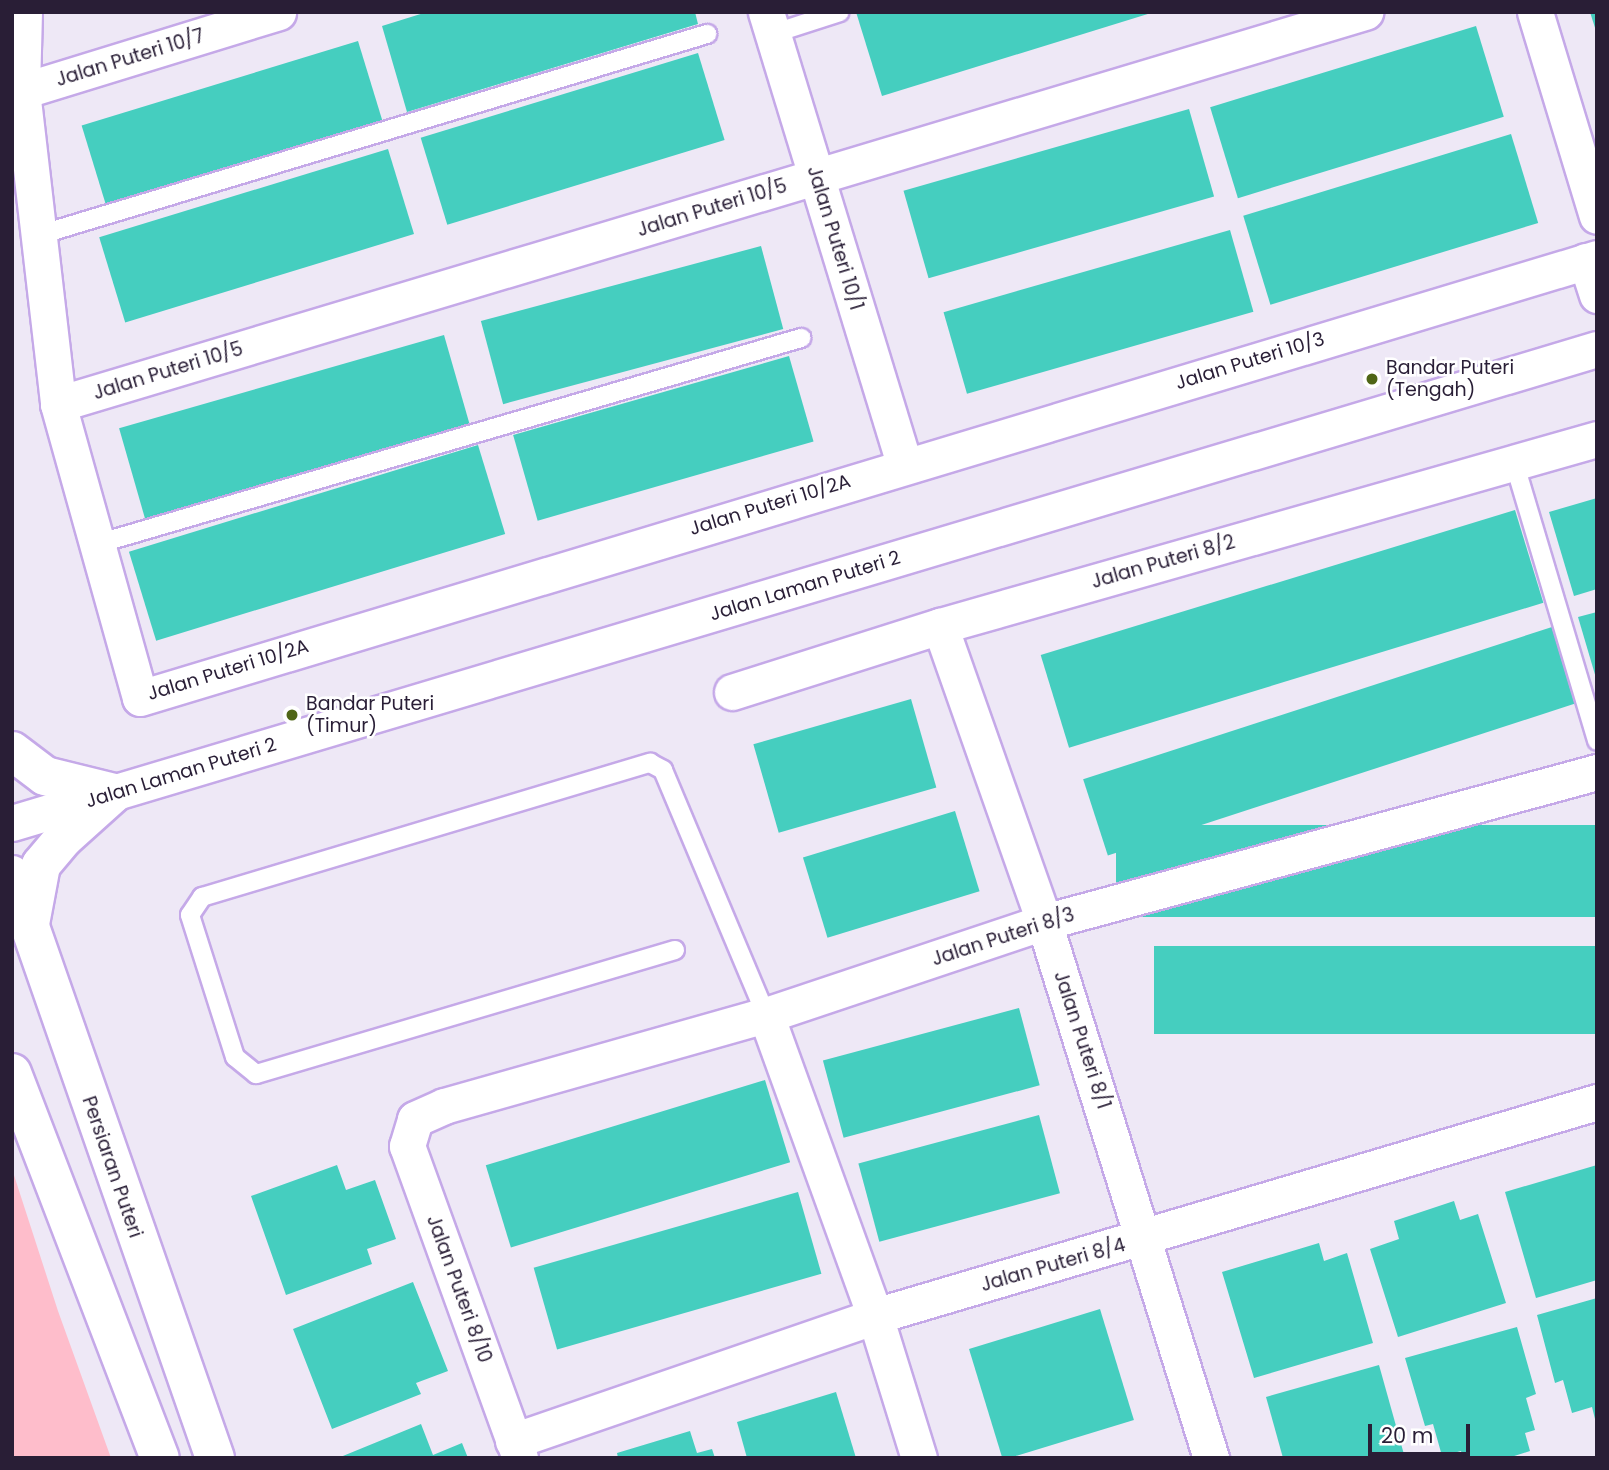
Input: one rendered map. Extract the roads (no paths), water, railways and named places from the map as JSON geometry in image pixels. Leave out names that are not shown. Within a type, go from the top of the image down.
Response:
[{"type":"main road","points":[[12,751],[45,776],[114,793]]},
{"type":"main road","points":[[29,930],[41,865],[64,838],[114,793]]},
{"type":"main road","name":"Persiaran Puteri","points":[[12,875],[215,1458]]},
{"type":"main road","points":[[12,1073],[160,1458]]},
{"type":"street","name":"Jalan Puteri 10/2A","points":[[24,12],[22,91],[58,404],[140,698],[904,464]]},
{"type":"street","name":"Jalan Puteri 10/7","points":[[22,91],[278,12]]},
{"type":"street","name":"Jalan Puteri 10/5","points":[[58,404],[1365,12]]},
{"type":"street","points":[[1535,12],[1597,216]]},
{"type":"street","name":"Jalan Puteri 10/1","points":[[769,23],[904,464]]},
{"type":"street","points":[[1593,255],[1597,295]]},
{"type":"street","name":"Jalan Puteri 10/3","points":[[904,464],[1593,255]]},
{"type":"street","name":"Jalan Laman Puteri 2","points":[[12,824],[1597,349]]},
{"type":"street","name":"Jalan Puteri 8/2","points":[[732,692],[940,626],[1597,439]]},
{"type":"street","name":"Jalan Puteri 8/1","points":[[940,626],[1044,922],[1146,1238],[1211,1458]]},
{"type":"street","name":"Jalan Puteri 8/3","points":[[415,1119],[444,1106],[765,1015],[1044,922],[1597,772]]},
{"type":"street","points":[[765,1015],[875,1316],[919,1458]]},
{"type":"street","name":"Jalan Puteri 8/4","points":[[517,1449],[875,1316],[1146,1238],[1597,1102]]},
{"type":"street","name":"Jalan Puteri 8/10","points":[[415,1119],[407,1146],[517,1449]]},
{"type":"lane","points":[[769,23],[840,12]]},
{"type":"lane","points":[[39,235],[707,34]]},
{"type":"lane","points":[[97,544],[801,338]]},
{"type":"lane","points":[[1514,462],[1597,741]]},
{"type":"lane","points":[[675,950],[256,1074],[235,1058],[190,915],[202,897],[650,762],[663,770],[765,1015]]},
{"type":"place","name":"Bandar Puteri (Tengah)","points":[[1372,379]]},
{"type":"place","name":"Bandar Puteri (Timur)","points":[[292,715]]}]
